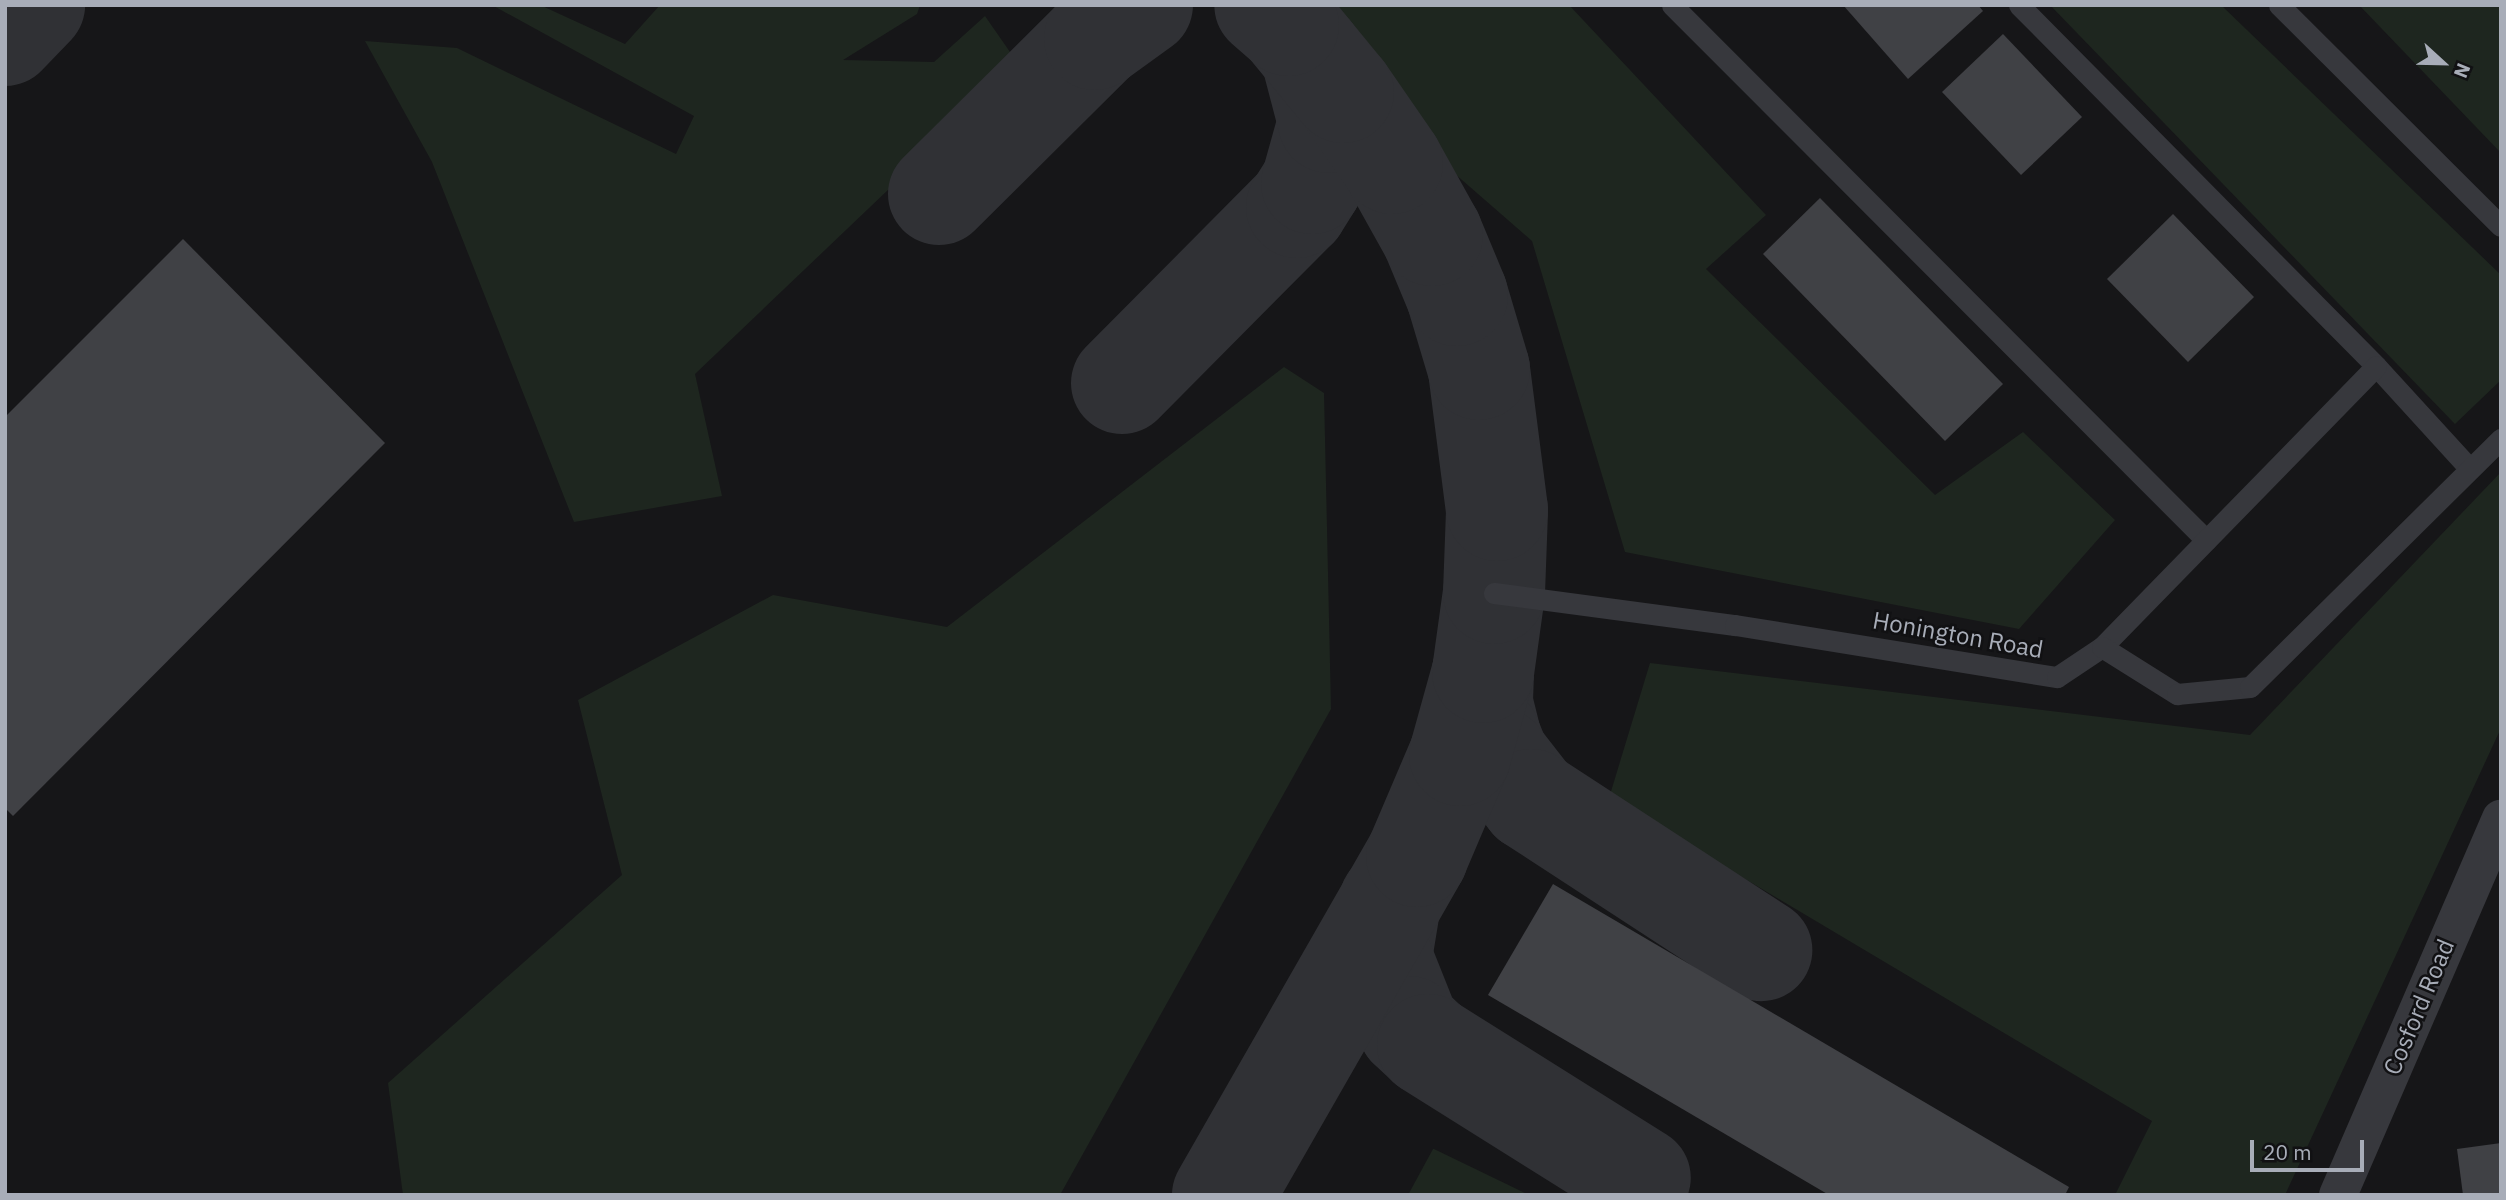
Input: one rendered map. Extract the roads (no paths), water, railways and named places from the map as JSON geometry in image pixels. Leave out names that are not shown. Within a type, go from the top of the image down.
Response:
[{"type":"street","name":"Cosford Road","points":[[2338,1195],[2501,819]]},
{"type":"lane","points":[[1672,5],[2206,540]]},
{"type":"lane","points":[[2019,5],[2376,366],[2470,469]]},
{"type":"lane","points":[[2279,5],[2501,226]]},
{"type":"lane","name":"Honington Road","points":[[1494,593],[1735,625],[2054,678],[2102,647],[2376,366]]},
{"type":"lane","points":[[2102,647],[2177,694],[2244,691],[2501,439]]}]
